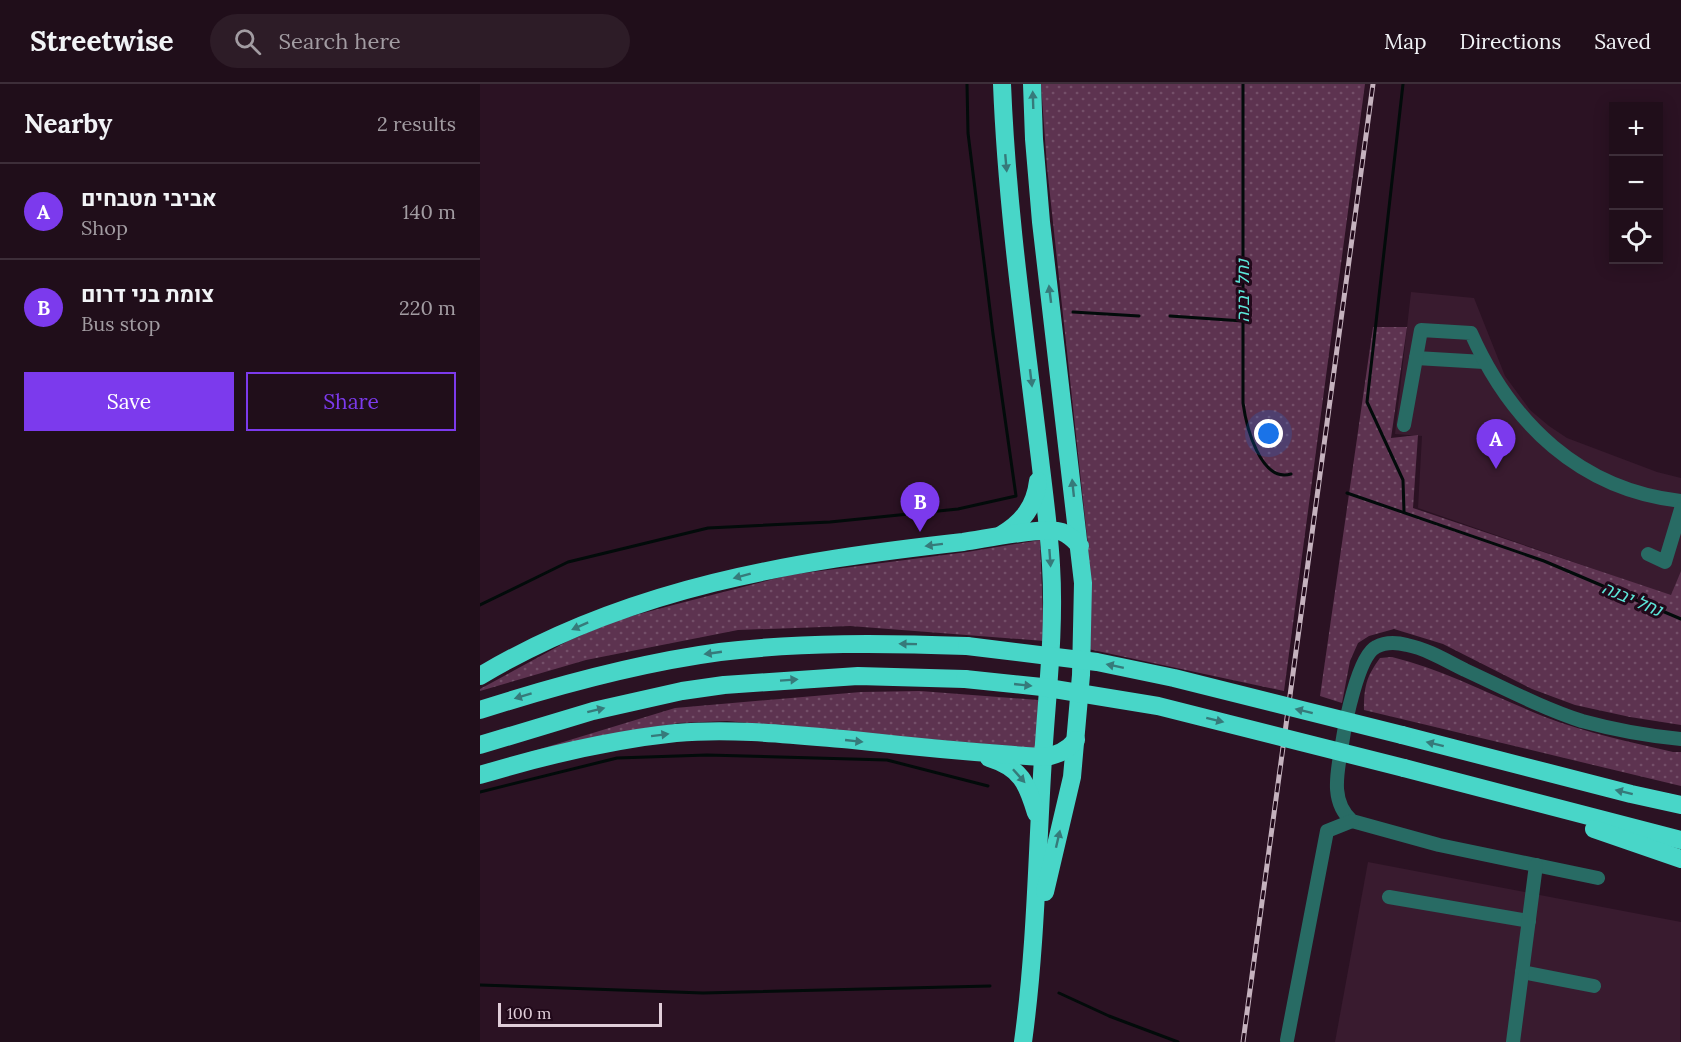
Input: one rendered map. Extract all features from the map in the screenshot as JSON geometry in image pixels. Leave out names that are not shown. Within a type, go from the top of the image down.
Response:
[{"type":"highway","points":[[1002,84],[1004,141],[1012,225],[1048,530],[1052,623],[1035,937],[1023,1042]]},
{"type":"highway","points":[[1032,84],[1041,222],[1083,583],[1083,620],[1072,777],[1035,937]]},
{"type":"highway","points":[[993,538],[1010,530],[1033,504],[1037,493],[1040,458]]},
{"type":"highway","points":[[480,676],[528,649],[597,618],[679,592],[762,570],[846,556],[1048,530],[1062,532],[1080,546]]},
{"type":"highway","points":[[480,710],[585,679],[658,662],[720,652],[858,644],[967,646],[1097,662],[1174,678],[1632,795],[1681,805]]},
{"type":"highway","points":[[480,745],[593,711],[659,696],[724,685],[858,676],[965,679],[1052,689],[1158,706],[1681,840]]},
{"type":"highway","points":[[480,776],[611,742],[676,733],[789,734],[967,752],[1043,757],[1060,753],[1076,740]]},
{"type":"highway","points":[[967,752],[993,759],[1017,772],[1030,794],[1040,832]]},
{"type":"highway","points":[[1459,783],[1681,859]]},
{"type":"street","points":[[1404,425],[1421,330],[1471,333],[1484,362],[1501,389],[1521,415],[1547,442],[1604,480],[1624,489],[1652,497],[1681,501]]},
{"type":"street","points":[[1416,358],[1484,362]]},
{"type":"street","points":[[1648,554],[1665,562],[1681,509]]},
{"type":"street","points":[[1598,878],[1439,845],[1352,821],[1346,816],[1336,786],[1342,739],[1365,656],[1373,648],[1384,644],[1400,644],[1418,648],[1528,700],[1581,720],[1645,735],[1681,739]]},
{"type":"street","points":[[1287,1040],[1327,831],[1352,821]]},
{"type":"street","points":[[1513,1042],[1536,865]]},
{"type":"street","points":[[1389,897],[1529,921]]},
{"type":"street","points":[[1522,972],[1594,986]]},
{"type":"shaded area","points":[[1041,84],[1365,84],[1284,691],[1088,649],[1088,546],[1047,167]]},
{"type":"shaded area","points":[[1411,292],[1474,298],[1505,376],[1530,410],[1549,426],[1567,438],[1657,472],[1681,478],[1681,572],[1671,596],[1418,508],[1422,436],[1395,434]]},
{"type":"shaded area","points":[[1373,327],[1407,327],[1391,438],[1418,435],[1413,508],[1671,595],[1681,571],[1681,725],[1575,705],[1532,689],[1443,644],[1394,629],[1369,636],[1358,643],[1350,661],[1342,703],[1320,696]]},
{"type":"shaded area","points":[[1040,540],[1044,641],[850,626],[738,630],[586,660],[480,691],[568,641],[617,620],[789,575],[967,552]]},
{"type":"shaded area","points":[[1392,657],[1451,676],[1561,723],[1625,741],[1681,752],[1681,786],[1364,710],[1365,688],[1372,671],[1380,658]]},
{"type":"shaded area","points":[[920,691],[1038,700],[1039,749],[727,721],[678,723],[491,764],[675,708],[861,692]]},
{"type":"shaded area","points":[[1368,862],[1681,922],[1680,1042],[1335,1042]]},
{"type":"waterway","points":[[480,605],[568,562],[708,528],[830,522],[958,509],[1016,496],[968,133],[967,84]]},
{"type":"waterway","name":"נחל יבנה","points":[[1243,84],[1243,403],[1251,438],[1263,461],[1271,470],[1280,474],[1291,474]]},
{"type":"waterway","points":[[1403,84],[1367,402],[1403,480],[1404,512]]},
{"type":"waterway","points":[[1073,312],[1139,316]]},
{"type":"waterway","points":[[1170,316],[1243,321]]},
{"type":"waterway","name":"נחל יבנה","points":[[1347,493],[1544,561],[1681,619]]},
{"type":"waterway","points":[[480,792],[617,758],[707,755],[887,760],[988,786]]},
{"type":"waterway","points":[[480,985],[703,993],[990,986]]},
{"type":"waterway","points":[[1059,993],[1109,1016],[1178,1042]]},
{"type":"railway","points":[[1243,1042],[1373,84]]},
{"type":"place","name":"אביבי מטבחים","points":[[1496,469]]},
{"type":"place","name":"צומת בני דרום","points":[[920,532]]}]
